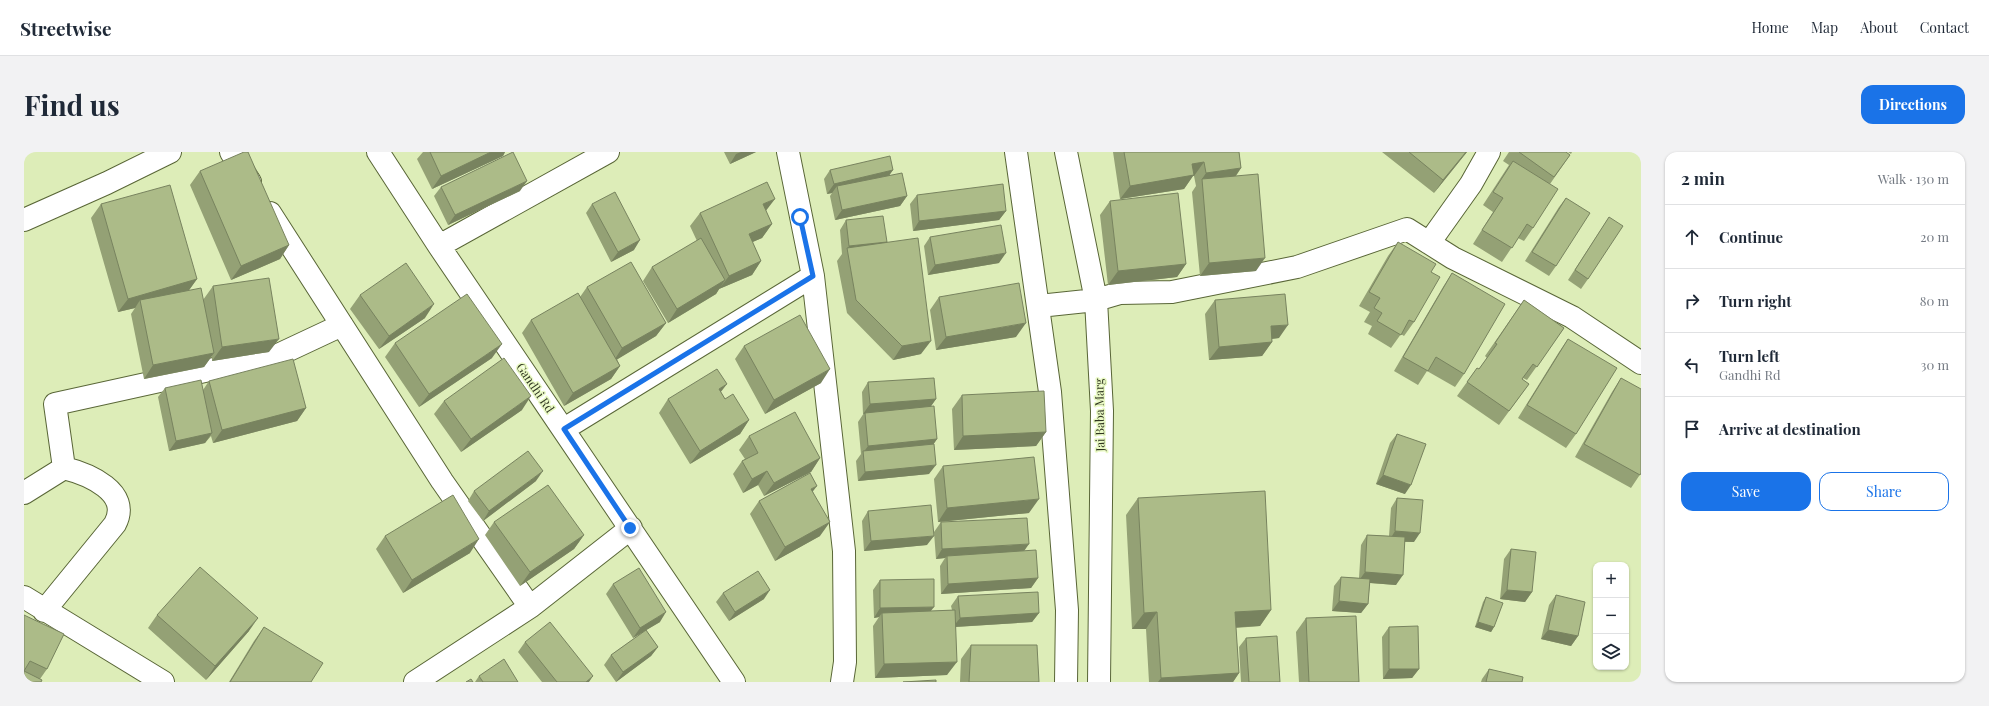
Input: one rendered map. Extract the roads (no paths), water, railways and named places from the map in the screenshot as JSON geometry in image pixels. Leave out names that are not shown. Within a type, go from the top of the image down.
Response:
[{"type":"street","points":[[24,220],[107,183],[170,152]]},
{"type":"street","points":[[231,152],[442,481],[530,608]]},
{"type":"street","name":"Gandhi Rd","points":[[378,152],[439,246],[734,682]]},
{"type":"street","points":[[439,246],[608,152]]},
{"type":"street","points":[[788,152],[813,276],[844,550],[845,662],[842,682]]},
{"type":"street","points":[[1016,152],[1050,392],[1067,610],[1066,682]]},
{"type":"street","name":"Jai Baba Marg","points":[[1066,152],[1096,300],[1102,411],[1100,682]]},
{"type":"street","points":[[1429,243],[1471,184],[1489,152]]},
{"type":"street","points":[[1039,306],[1096,300],[1120,293],[1172,292],[1298,267],[1407,229],[1453,258],[1572,317],[1641,363]]},
{"type":"street","points":[[564,429],[813,276]]},
{"type":"street","points":[[64,468],[56,404],[278,355],[342,325]]},
{"type":"street","points":[[24,493],[64,468],[94,477],[104,486],[117,502],[120,514],[115,524],[44,611]]},
{"type":"street","points":[[415,682],[530,608],[630,528]]},
{"type":"street","points":[[24,597],[44,611],[163,682]]}]
